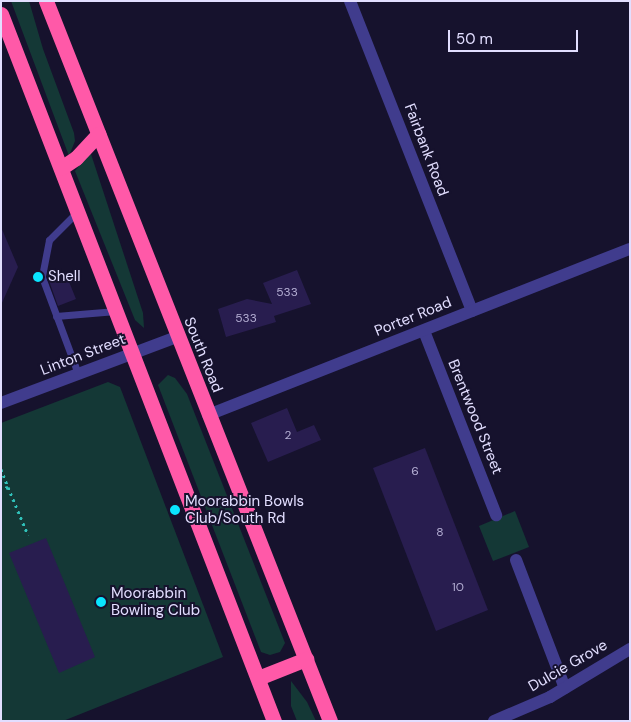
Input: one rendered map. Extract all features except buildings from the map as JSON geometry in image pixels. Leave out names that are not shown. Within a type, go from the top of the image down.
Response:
[{"type":"highway","name":"South Road","points":[[46,1],[330,721]]},
{"type":"highway","points":[[1,14],[274,721]]},
{"type":"highway","points":[[61,168],[76,158],[98,134]]},
{"type":"highway","points":[[258,678],[306,659]]},
{"type":"street","name":"Fairbank Road","points":[[350,1],[472,311]]},
{"type":"street","name":"Porter Road","points":[[208,415],[630,249]]},
{"type":"street","name":"Brentwood Street","points":[[424,331],[496,515]]},
{"type":"street","name":"Linton Street","points":[[1,403],[177,337]]},
{"type":"street","points":[[516,560],[565,688]]},
{"type":"street","name":"Dulcie Grove","points":[[494,721],[565,688],[630,649]]},
{"type":"lane","points":[[78,211],[49,240],[42,278],[78,374]]},
{"type":"lane","points":[[56,316],[116,311]]},
{"type":"path","points":[[1,470],[28,535]]},
{"type":"path","points":[[1,489],[8,487]]},
{"type":"green space","points":[[11,1],[29,1],[43,49],[74,133],[75,141],[69,156]]},
{"type":"green space","points":[[90,151],[143,313],[144,328],[135,320],[75,171]]},
{"type":"green space","points":[[168,375],[175,378],[187,394],[285,643],[280,652],[270,655],[261,652],[158,385]]},
{"type":"green space","name":"Moorabbin Bowling Club","points":[[108,382],[120,387],[223,657],[63,721],[1,721],[1,423]]},
{"type":"green space","points":[[515,511],[529,547],[493,561],[479,526]]},
{"type":"green space","points":[[291,681],[307,702],[316,721],[297,721],[291,706]]},
{"type":"place","name":"Shell","points":[[38,277]]},
{"type":"place","name":"Moorabbin Bowls Club/South Rd","points":[[175,510]]},
{"type":"place","name":"Moorabbin Bowling Club","points":[[101,602]]}]
